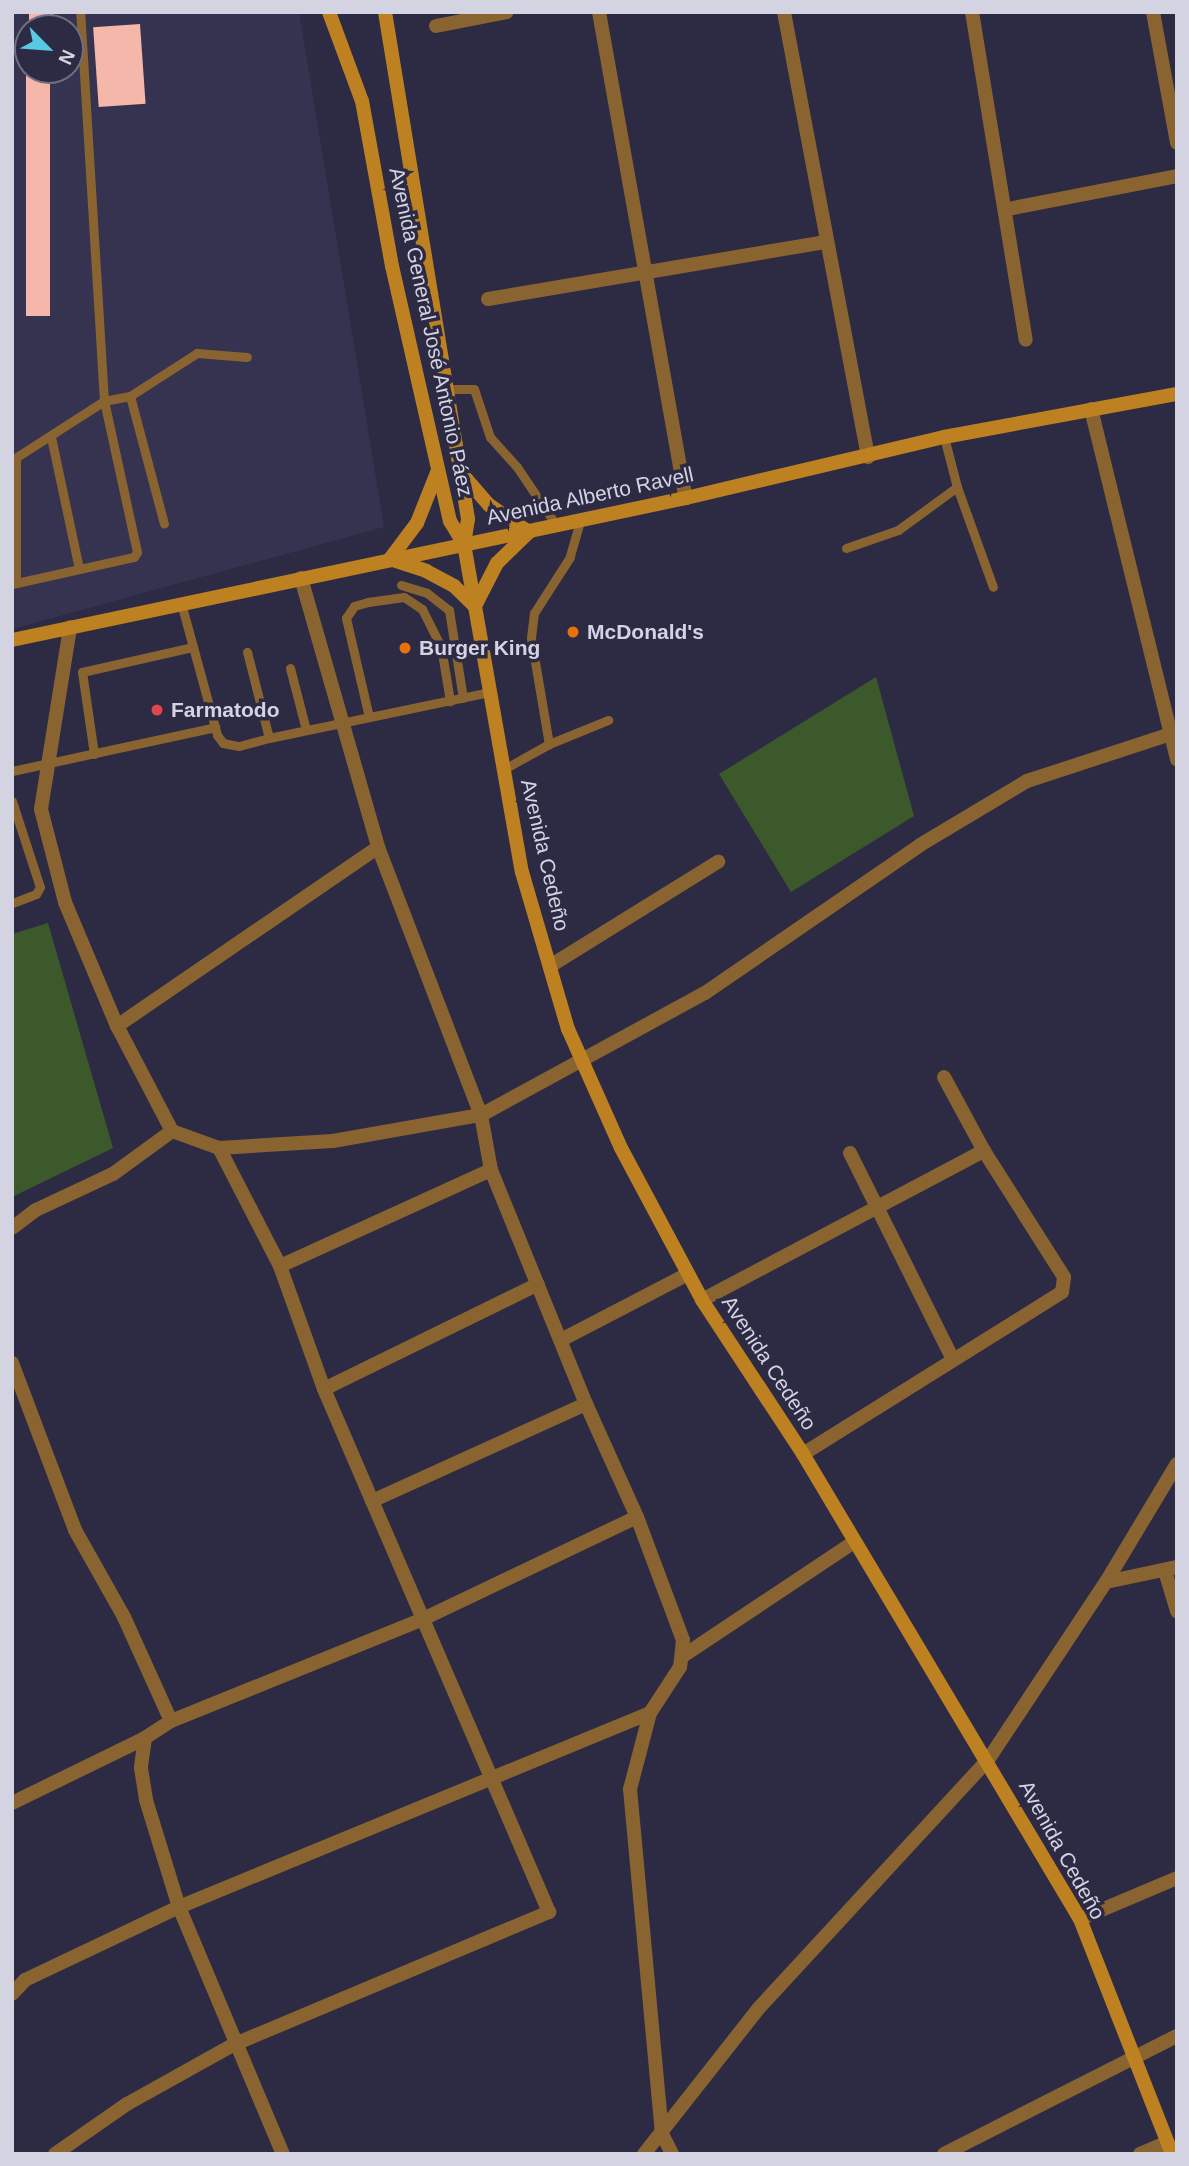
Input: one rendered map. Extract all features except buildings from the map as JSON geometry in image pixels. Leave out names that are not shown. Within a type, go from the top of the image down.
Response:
[{"type":"street","name":"Avenida General José Antonio Páez","points":[[329,12],[362,101],[392,266],[450,521],[464,544]]},
{"type":"street","name":"Avenida General José Antonio Páez","points":[[385,12],[468,519],[464,544]]},
{"type":"street","points":[[436,26],[507,12]]},
{"type":"street","points":[[599,12],[686,498]]},
{"type":"street","points":[[784,12],[867,457]]},
{"type":"street","points":[[972,12],[1008,209],[1027,340]]},
{"type":"street","points":[[1153,12],[1177,143]]},
{"type":"street","points":[[1008,209],[1177,176]]},
{"type":"street","points":[[488,299],[825,242]]},
{"type":"street","name":"Avenida Alberto Ravell","points":[[12,640],[686,498],[944,437],[1177,394]]},
{"type":"street","points":[[1091,409],[1173,733],[1177,760]]},
{"type":"street","points":[[438,468],[417,523],[390,559],[426,571],[454,586],[475,606],[496,563],[529,532],[489,505],[460,471]]},
{"type":"street","name":"Avenida Cedeño","points":[[464,544],[522,872],[581,1060],[621,1148],[702,1300],[803,1454],[988,1760],[1080,1919],[1136,2054],[1170,2148]]},
{"type":"street","points":[[301,578],[377,847],[481,1115],[491,1170],[586,1404],[637,1517],[683,1640],[683,1656],[670,1686],[650,1713],[630,1789],[663,2134],[672,2154]]},
{"type":"street","points":[[70,627],[41,809],[65,902],[117,1026],[172,1131],[219,1149],[333,1141],[481,1115],[705,993],[920,845],[1027,781],[1173,733]]},
{"type":"street","points":[[117,1026],[377,847]]},
{"type":"street","points":[[550,966],[718,862]]},
{"type":"street","points":[[803,1454],[952,1357],[1062,1292],[1065,1285],[984,1151],[944,1077]]},
{"type":"street","points":[[12,1228],[36,1210],[113,1174],[172,1131]]},
{"type":"street","points":[[55,2154],[127,2104],[235,2044],[549,1912],[493,1776],[324,1389],[281,1266],[219,1149]]},
{"type":"street","points":[[702,1300],[882,1209],[984,1151]]},
{"type":"street","points":[[850,1153],[882,1209],[952,1357]]},
{"type":"street","points":[[281,1266],[491,1170]]},
{"type":"street","points":[[561,1340],[688,1274]]},
{"type":"street","points":[[324,1389],[538,1284]]},
{"type":"street","points":[[12,1363],[75,1530],[124,1617],[171,1721]]},
{"type":"street","points":[[372,1501],[586,1404]]},
{"type":"street","points":[[644,2154],[663,2134],[758,2009],[988,1760],[1106,1582],[1177,1464]]},
{"type":"street","points":[[12,1803],[145,1738],[171,1721],[423,1619],[637,1517]]},
{"type":"street","points":[[683,1656],[854,1542]]},
{"type":"street","points":[[1106,1582],[1171,1569],[1177,1611]]},
{"type":"street","points":[[12,1994],[25,1979],[179,1907],[650,1713]]},
{"type":"street","points":[[145,1738],[141,1768],[146,1800],[179,1907],[283,2154]]},
{"type":"street","points":[[1080,1919],[1177,1878]]},
{"type":"street","points":[[944,2154],[1136,2054],[1177,2036]]},
{"type":"street","points":[[1140,2154],[1170,2148]]},
{"type":"lane","points":[[80,12],[104,401],[137,552],[134,556],[14,583],[14,459],[51,438],[104,401],[130,396],[197,353],[247,357]]},
{"type":"lane","points":[[447,389],[474,389],[489,437],[517,467],[556,526]]},
{"type":"lane","points":[[130,396],[164,524]]},
{"type":"lane","points":[[944,437],[957,487],[993,587]]},
{"type":"lane","points":[[51,438],[79,569]]},
{"type":"lane","points":[[846,548],[898,530],[957,487]]},
{"type":"lane","points":[[549,744],[531,621],[570,557],[580,521]]},
{"type":"lane","points":[[401,584],[427,593],[449,610],[463,698]]},
{"type":"lane","points":[[369,717],[346,618],[354,606],[368,602],[404,597],[422,609],[441,647],[450,701]]},
{"type":"lane","points":[[181,603],[215,727],[223,744],[239,746],[490,692]]},
{"type":"lane","points":[[94,754],[82,672],[193,647]]},
{"type":"lane","points":[[247,652],[269,738]]},
{"type":"lane","points":[[290,668],[306,730]]},
{"type":"lane","points":[[504,769],[549,744],[608,720]]},
{"type":"lane","points":[[12,771],[215,727]]},
{"type":"lane","points":[[12,802],[40,887],[36,894],[12,903]]},
{"type":"shaded area","points":[[12,12],[299,12],[384,527],[12,629]]},
{"type":"green space","points":[[876,677],[914,816],[791,892],[719,774]]},
{"type":"green space","points":[[48,923],[113,1148],[12,1197],[12,934]]},
{"type":"place","name":"McDonald's","points":[[573,632]]},
{"type":"place","name":"Burger King","points":[[405,648]]},
{"type":"place","name":"Farmatodo","points":[[157,710]]}]
